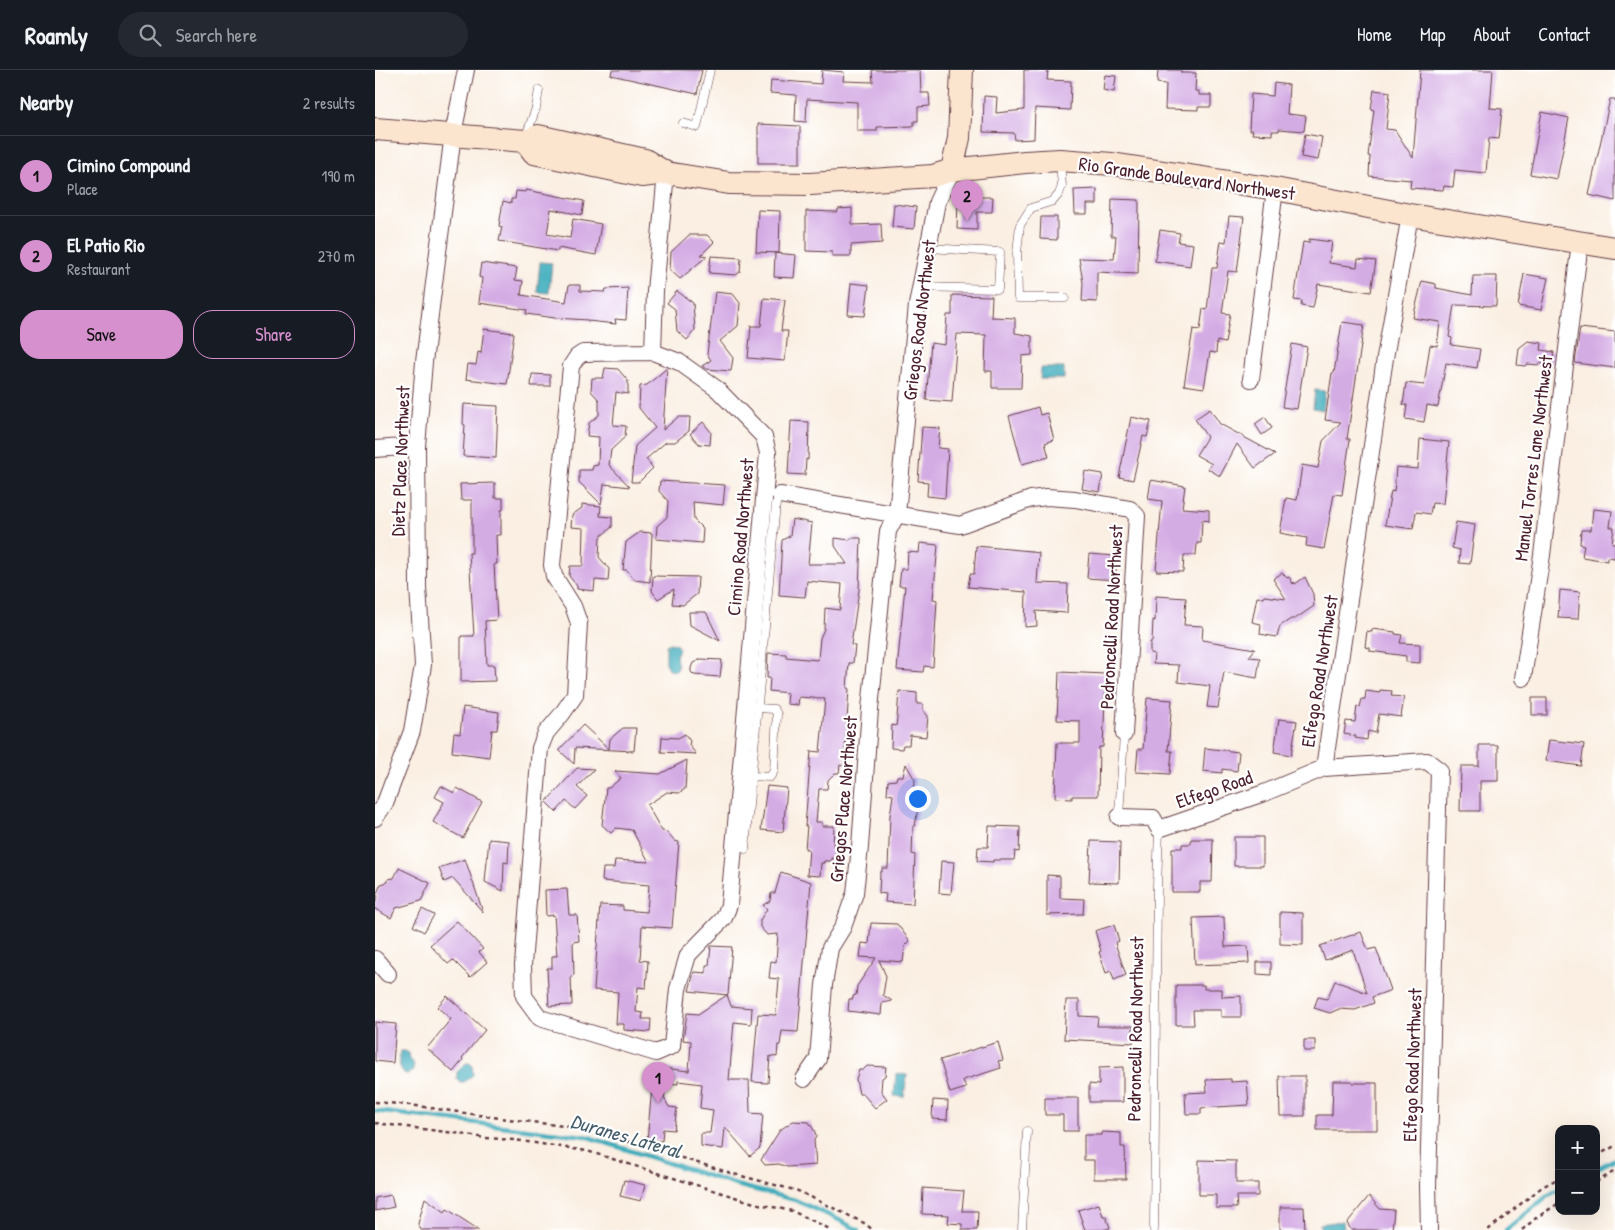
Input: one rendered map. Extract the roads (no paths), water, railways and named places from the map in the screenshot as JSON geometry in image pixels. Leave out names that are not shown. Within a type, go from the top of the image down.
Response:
[{"type":"main road","name":"Griegos Road Northwest","points":[[951,170],[959,138],[962,70]]},
{"type":"main road","name":"Rio Grande Boulevard Northwest","points":[[375,129],[525,141],[538,136],[645,160],[666,173],[729,183],[810,184],[933,176],[951,170],[1060,160],[1111,164],[1275,189],[1410,215],[1615,248]]},
{"type":"street","name":"Dietz Place Northwest","points":[[375,818],[385,803],[412,731],[423,665],[418,587],[417,446],[424,362],[453,134],[467,70]]},
{"type":"street","name":"Griegos Road Northwest","points":[[897,514],[917,305],[937,202],[951,170]]},
{"type":"street","points":[[653,352],[655,291],[666,173]]},
{"type":"street","points":[[1251,379],[1275,189]]},
{"type":"street","name":"Elfego Road Northwest","points":[[1410,215],[1385,358],[1324,768],[1427,761],[1439,770],[1429,1230]]},
{"type":"street","name":"Manuel Torres Lane Northwest","points":[[1523,678],[1542,555],[1580,242]]},
{"type":"street","name":"Cimino Road Northwest","points":[[653,352],[679,362],[717,389],[764,437],[768,453],[740,845],[729,905],[724,918],[688,955],[678,988],[672,1046],[656,1053],[540,1018],[524,996],[523,965],[539,748],[546,732],[575,695],[579,623],[573,606],[555,576],[552,565],[571,366],[577,357],[583,353],[653,352]]},
{"type":"street","points":[[375,449],[417,446]]},
{"type":"street","name":"Pedroncelli Road Northwest","points":[[780,495],[960,525],[1031,499],[1075,499],[1130,509],[1137,516],[1124,734]]},
{"type":"street","name":"Griegos Place Northwest","points":[[804,1079],[818,1059],[824,984],[830,948],[843,927],[855,893],[870,709],[887,539],[888,531],[897,514]]},
{"type":"street","name":"Elfego Road","points":[[1119,817],[1153,818],[1159,829],[1264,793],[1324,768]]},
{"type":"street","points":[[375,959],[388,974]]},
{"type":"lane","points":[[683,123],[697,127],[710,70]]},
{"type":"lane","points":[[525,141],[536,108],[539,90]]},
{"type":"lane","points":[[1060,160],[1062,186],[1059,194],[1053,201],[1031,208],[1020,225],[1017,252],[1018,298],[1065,298]]},
{"type":"lane","points":[[927,248],[1017,252]]},
{"type":"lane","points":[[920,286],[998,289],[999,252]]},
{"type":"lane","points":[[740,845],[752,776],[776,503],[780,495]]},
{"type":"lane","points":[[752,776],[770,777],[774,771],[777,714],[774,709],[758,708]]},
{"type":"lane","name":"Pedroncelli Road Northwest","points":[[1119,817],[1124,734]]},
{"type":"lane","name":"Pedroncelli Road Northwest","points":[[1154,1230],[1159,829]]},
{"type":"lane","points":[[1022,1230],[1027,1131]]},
{"type":"water","points":[[540,262],[552,263],[549,293],[537,292]]},
{"type":"water","points":[[1041,368],[1064,368],[1064,379],[1040,379]]},
{"type":"water","points":[[1315,390],[1325,391],[1323,410],[1313,408]]},
{"type":"water","points":[[670,643],[676,644],[679,649],[676,656],[678,668],[676,671],[670,670],[666,663],[666,645]]},
{"type":"water","points":[[400,1051],[409,1053],[410,1059],[414,1064],[412,1072],[407,1075],[399,1064]]},
{"type":"water","points":[[466,1063],[472,1065],[473,1075],[464,1082],[460,1082],[457,1079],[457,1072]]},
{"type":"water","points":[[896,1074],[907,1075],[904,1097],[894,1096]]},
{"type":"water","points":[[1343,1221],[1344,1230],[1321,1230],[1320,1224]]},
{"type":"waterway","name":"Duranes Lateral","points":[[375,1111],[585,1136],[736,1185],[795,1200],[858,1230]]},
{"type":"waterway","name":"Duranes Lateral","points":[[1600,1167],[1615,1159]]},
{"type":"waterway","name":"Duranes Lateral","points":[[1506,1230],[1555,1191]]},
{"type":"place","name":"El Patio Rio","points":[[967,221]]},
{"type":"place","name":"Cimino Compound","points":[[658,1103]]}]
